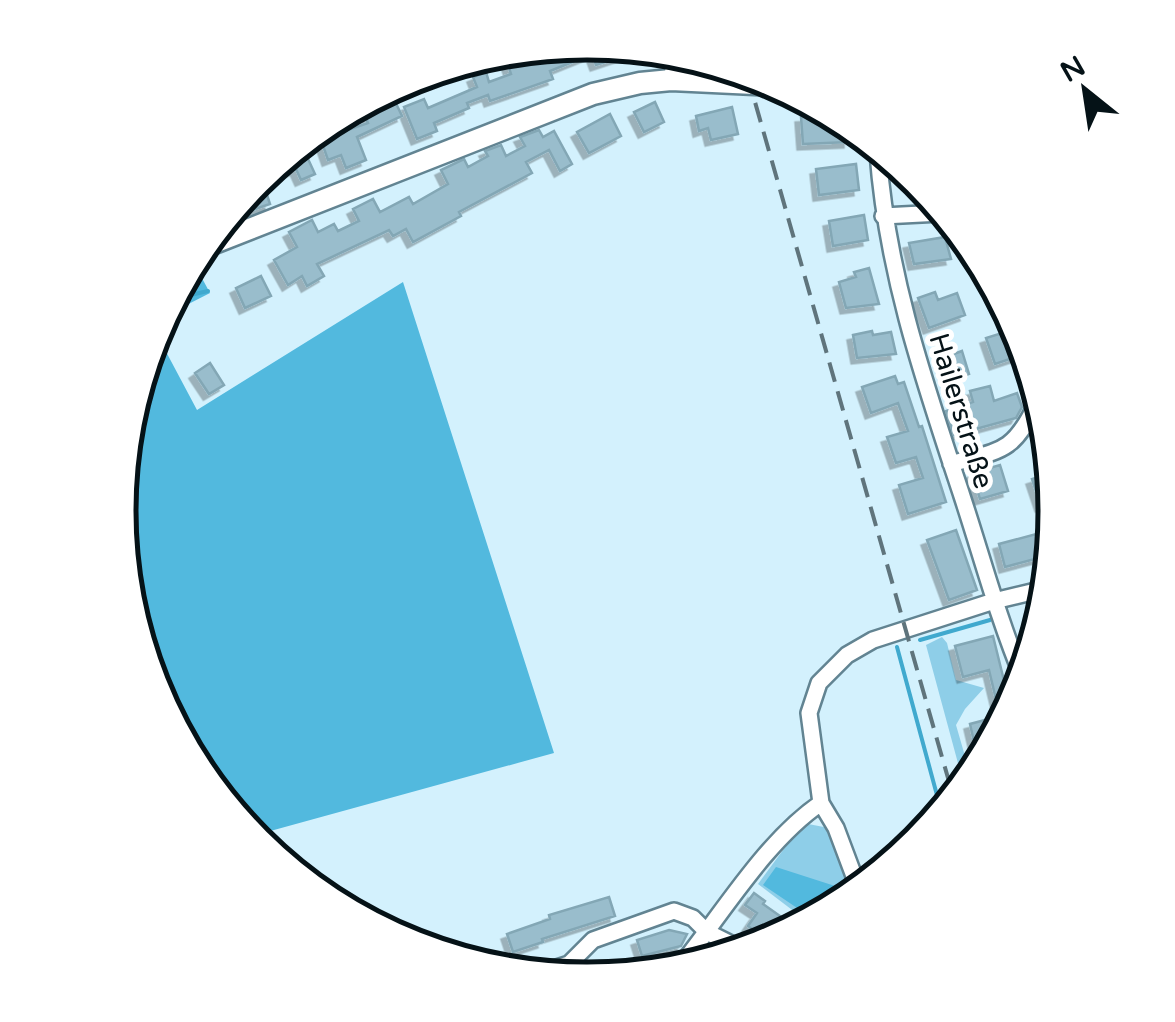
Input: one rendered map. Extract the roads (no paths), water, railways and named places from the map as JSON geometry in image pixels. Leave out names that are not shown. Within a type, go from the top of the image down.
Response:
[{"type":"street","points":[[243,220],[593,94],[640,83],[672,70]]},
{"type":"street","name":"Hailerstraße","points":[[879,167],[883,216],[917,360],[1015,656]]},
{"type":"street","points":[[883,216],[927,214]]},
{"type":"street","points":[[951,464],[1004,448],[1022,435],[1029,419]]},
{"type":"street","points":[[854,875],[822,803],[809,713],[820,683],[847,655],[873,640],[1031,592]]},
{"type":"street","points":[[694,949],[777,844],[802,817],[822,803]]},
{"type":"street","points":[[572,961],[593,940],[674,911],[692,918],[724,941]]},
{"type":"waterway","points":[[192,295],[208,291]]},
{"type":"waterway","points":[[920,640],[990,620]]},
{"type":"waterway","points":[[897,647],[937,796]]},
{"type":"railway","points":[[752,91],[949,781]]}]
